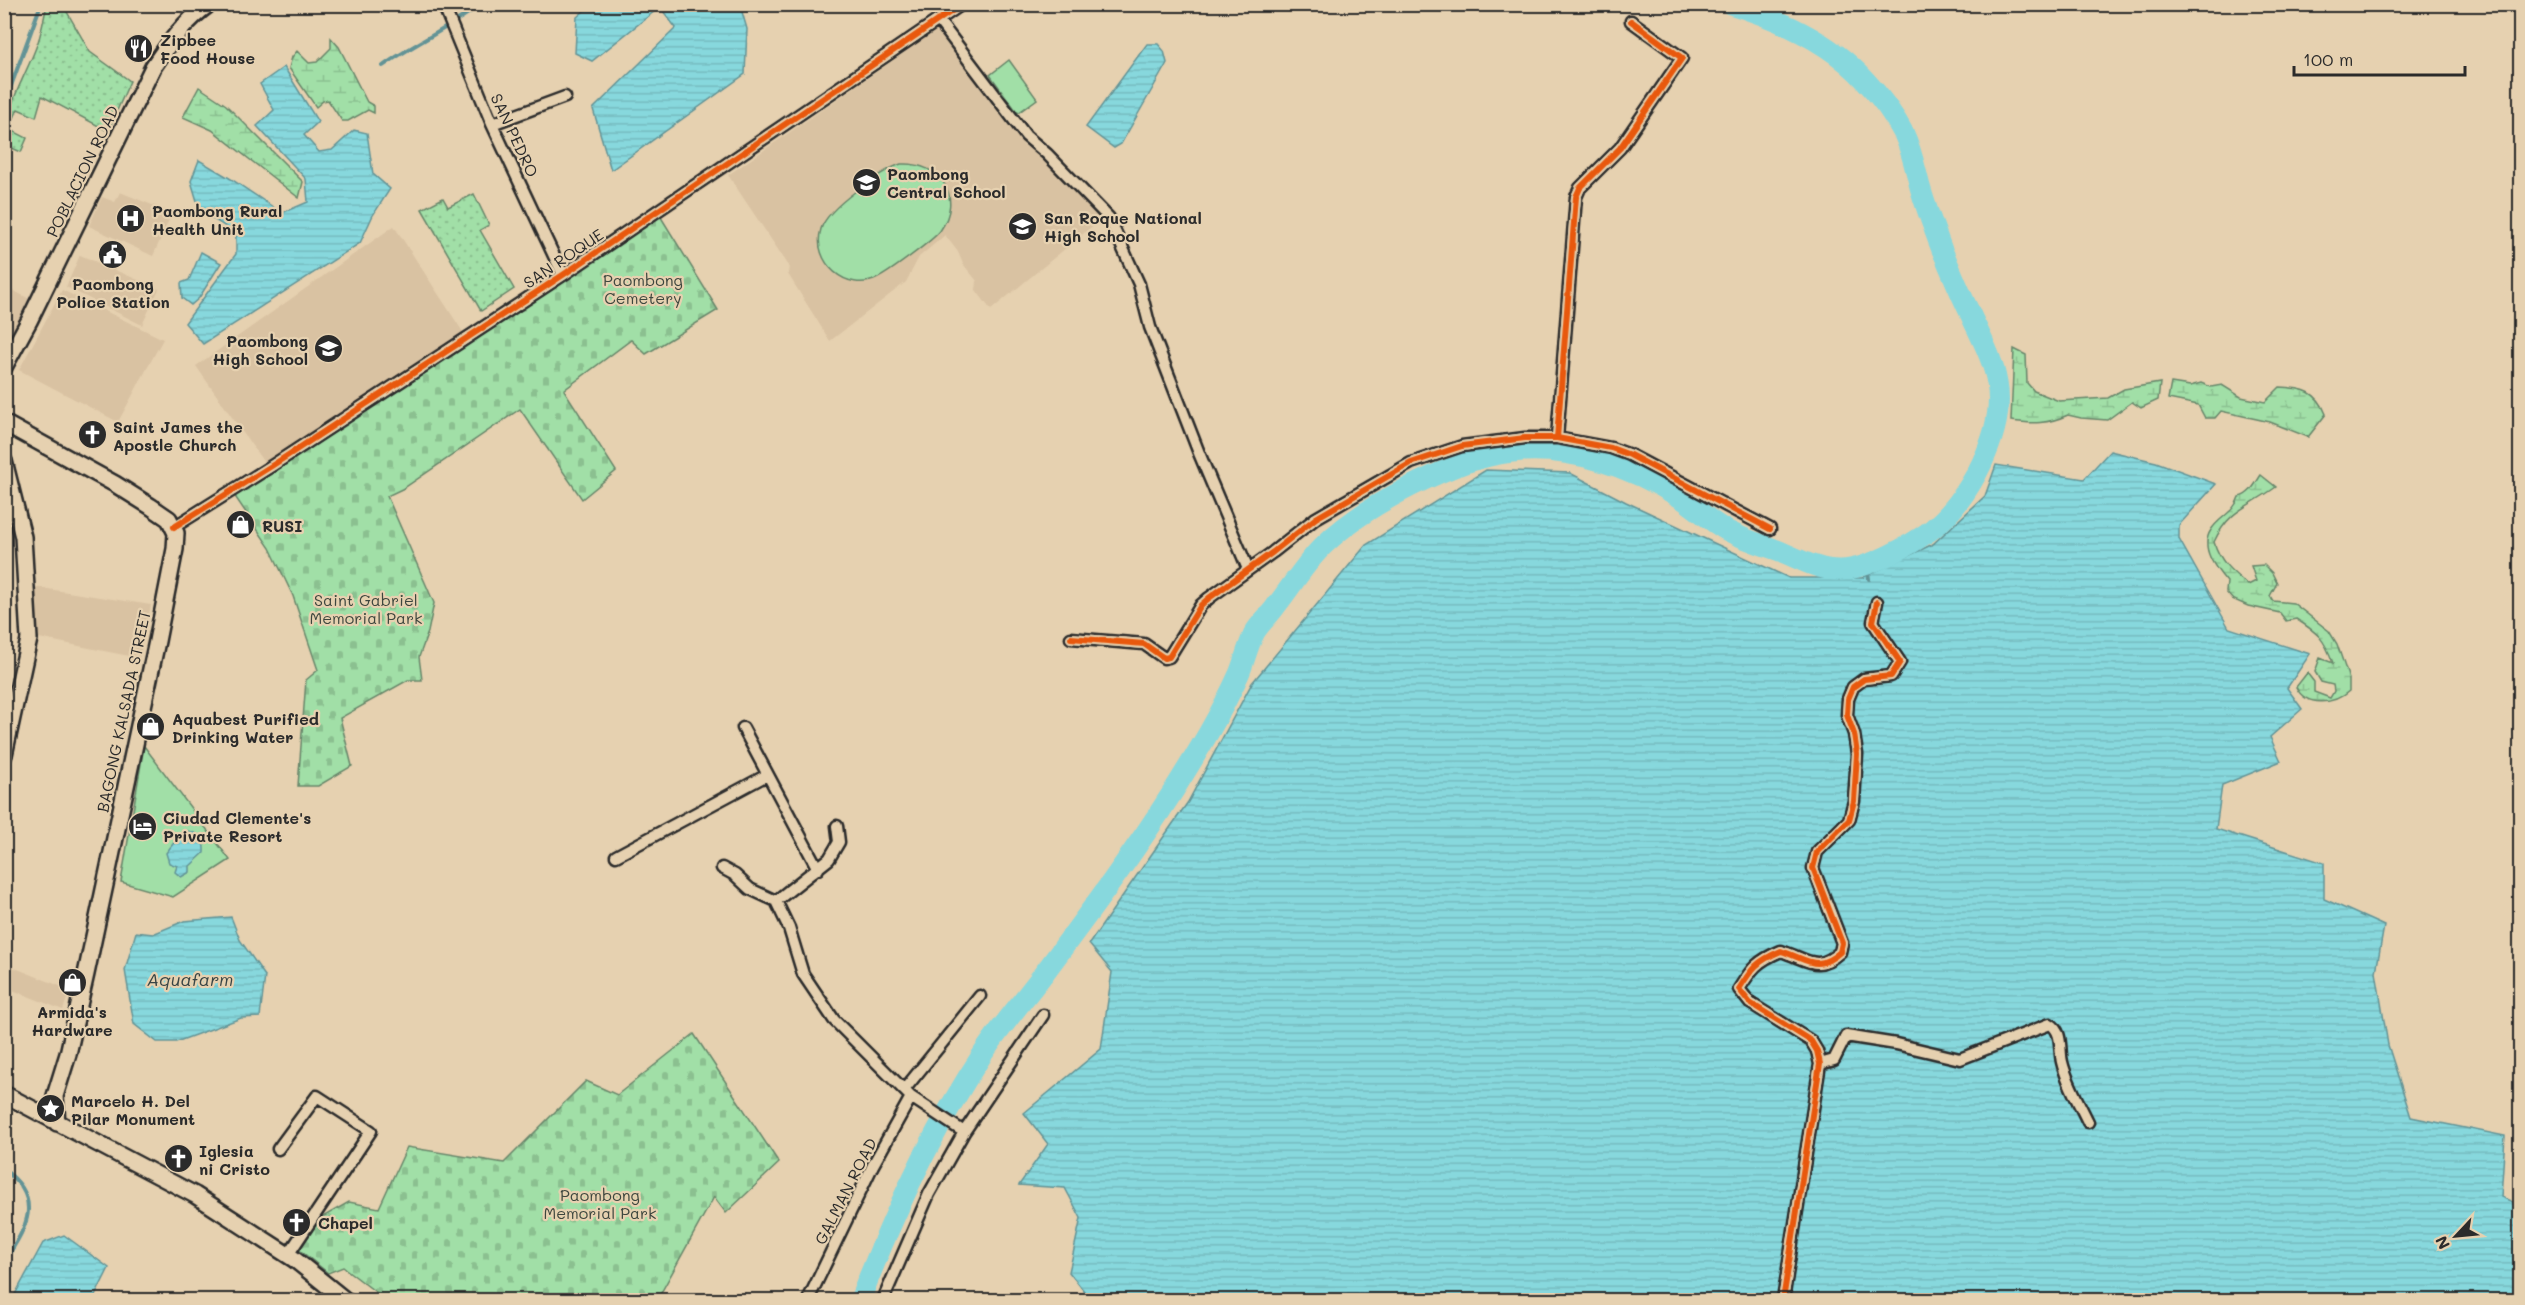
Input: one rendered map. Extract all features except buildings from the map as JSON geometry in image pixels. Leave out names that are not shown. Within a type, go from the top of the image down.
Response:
[{"type":"main road","name":"POBLACION ROAD","points":[[4,367],[29,321],[153,67],[176,34],[208,4]]},
{"type":"main road","points":[[4,423],[115,484],[169,519],[174,527]]},
{"type":"main road","points":[[4,461],[23,537],[29,639],[4,755]]},
{"type":"main road","name":"BAGONG KALSADA STREET","points":[[57,1123],[55,1096],[68,1054],[86,974],[157,640],[175,549],[174,527]]},
{"type":"main road","points":[[4,1094],[195,1196],[288,1255],[345,1300]]},
{"type":"main road","name":"BAGONG KALSADA STREET","points":[[37,1113],[55,1096]]},
{"type":"street","name":"SAN PEDRO","points":[[443,4],[492,124],[563,275]]},
{"type":"street","name":"SAN ROQUE","points":[[174,527],[563,275],[962,4]]},
{"type":"street","points":[[939,21],[1026,136],[1047,154],[1109,218],[1138,284],[1150,327],[1199,453],[1248,569]]},
{"type":"street","points":[[1557,438],[1576,197],[1580,188],[1620,148],[1682,58],[1631,21]]},
{"type":"street","points":[[492,124],[565,97]]},
{"type":"street","points":[[1071,638],[1143,644],[1164,658],[1168,657],[1201,605],[1316,518],[1411,463],[1462,446],[1525,438],[1557,438],[1611,448],[1630,455],[1770,529]]},
{"type":"street","points":[[1783,1300],[1820,1064],[1817,1051],[1811,1041],[1750,1003],[1739,989],[1752,967],[1766,957],[1781,951],[1816,965],[1825,964],[1840,952],[1842,943],[1814,868],[1817,852],[1850,820],[1854,801],[1857,754],[1854,734],[1847,715],[1848,699],[1853,687],[1864,679],[1892,676],[1900,662],[1873,622],[1877,602]]},
{"type":"street","points":[[743,728],[818,869]]},
{"type":"street","points":[[616,856],[767,775]]},
{"type":"street","points":[[776,901],[829,859],[839,842],[837,826]]},
{"type":"street","points":[[722,868],[735,875],[750,889],[776,901],[789,928],[803,974],[834,1020],[907,1093],[964,1132]]},
{"type":"street","name":"GALMAN ROAD","points":[[808,1300],[907,1093],[980,996]]},
{"type":"street","points":[[883,1300],[929,1194],[964,1132],[1043,1015]]},
{"type":"street","points":[[1820,1064],[1834,1060],[1838,1056],[1846,1036],[1896,1044],[1960,1059],[2052,1024],[2057,1032],[2061,1059],[2068,1081],[2088,1122]]},
{"type":"street","points":[[279,1149],[317,1096],[371,1131],[288,1255]]},
{"type":"shaded area","name":"Paombong Central School","points":[[940,28],[1021,134],[1024,146],[1043,154],[1101,219],[991,310],[976,290],[977,281],[945,235],[919,257],[906,282],[830,341],[788,274],[789,266],[728,175]]},
{"type":"shaded area","name":"Paombong Rural Health Unit","points":[[120,192],[172,213],[153,256],[89,226],[102,197],[115,202]]},
{"type":"shaded area","name":"Paombong High School","points":[[394,226],[463,332],[265,464],[196,366]]},
{"type":"shaded area","points":[[80,255],[159,289],[142,325],[66,287]]},
{"type":"shaded area","points":[[5,286],[33,301],[5,359]]},
{"type":"shaded area","points":[[62,290],[163,339],[118,422],[19,370]]},
{"type":"shaded area","points":[[35,587],[151,605],[139,658],[34,637]]},
{"type":"shaded area","points":[[5,964],[70,990],[63,1010],[5,987]]},
{"type":"green space","points":[[47,5],[63,5],[90,52],[130,81],[108,131],[42,96],[36,117],[18,109],[9,129],[27,138],[21,152],[5,145],[8,117],[38,42]]},
{"type":"green space","points":[[331,38],[339,47],[367,102],[374,106],[374,113],[368,110],[348,121],[342,121],[328,100],[316,107],[289,68],[292,57],[297,51],[309,63],[317,62],[331,48]]},
{"type":"green space","points":[[1009,60],[1037,99],[1018,113],[990,75]]},
{"type":"green space","points":[[199,87],[226,105],[303,182],[299,198],[212,130],[183,117]]},
{"type":"green space","points":[[901,164],[915,165],[937,175],[949,194],[950,206],[947,218],[936,235],[884,275],[866,282],[855,282],[844,278],[834,272],[821,253],[819,241],[825,220],[868,182]]},
{"type":"green space","points":[[474,194],[489,225],[480,230],[514,289],[481,311],[422,209],[443,198],[448,207]]},
{"type":"green space","points":[[659,214],[718,310],[646,354],[631,340],[564,390],[616,471],[582,499],[520,409],[404,488],[387,496],[434,603],[428,632],[419,657],[422,680],[408,680],[340,718],[352,766],[318,786],[298,786],[306,680],[318,670],[293,596],[270,548],[234,495],[300,455]]},
{"type":"green space","points":[[2014,349],[2026,355],[2027,383],[2034,391],[2059,401],[2108,398],[2124,389],[2160,383],[2158,400],[2141,408],[2132,402],[2107,420],[2068,415],[2040,422],[2011,421]]},
{"type":"green space","points":[[2171,383],[2190,386],[2201,383],[2211,387],[2222,385],[2241,397],[2265,402],[2280,387],[2296,388],[2314,396],[2326,414],[2308,437],[2270,422],[2221,411],[2215,418],[2205,418],[2198,405],[2168,399]]},
{"type":"green space","points":[[2261,475],[2276,487],[2233,515],[2214,542],[2227,566],[2248,585],[2256,581],[2251,566],[2264,565],[2272,573],[2277,583],[2270,596],[2273,601],[2293,603],[2329,631],[2337,644],[2349,679],[2349,691],[2336,699],[2313,701],[2301,694],[2296,687],[2307,673],[2314,682],[2314,692],[2330,698],[2334,691],[2333,685],[2321,682],[2315,672],[2320,658],[2333,663],[2327,648],[2319,637],[2296,619],[2286,621],[2280,613],[2248,606],[2232,599],[2226,592],[2227,582],[2210,558],[2207,544],[2211,530],[2234,507],[2239,497],[2252,489]]},
{"type":"green space","points":[[144,746],[230,860],[173,897],[121,882]]},
{"type":"green space","name":"Paombong Memorial Park","points":[[694,1034],[779,1163],[726,1213],[714,1197],[657,1300],[386,1300],[343,1267],[328,1273],[297,1248],[319,1219],[349,1202],[379,1208],[407,1147],[504,1163],[586,1081],[617,1095]]},
{"type":"water","points":[[591,5],[740,5],[747,29],[745,74],[611,170],[593,109],[676,28],[660,7],[592,61],[575,53],[577,17]]},
{"type":"water","points":[[1147,44],[1158,44],[1164,51],[1167,63],[1121,144],[1114,148],[1086,127]]},
{"type":"water","points":[[284,67],[318,122],[304,135],[319,152],[332,150],[354,130],[367,133],[373,174],[390,189],[373,215],[360,243],[203,344],[185,323],[236,254],[236,233],[200,211],[191,181],[199,160],[282,213],[308,202],[306,179],[257,126],[274,110],[260,84]]},
{"type":"water","points":[[201,252],[221,263],[199,298],[191,305],[182,298],[181,283],[189,280]]},
{"type":"water","points":[[2110,451],[2156,462],[2216,484],[2179,525],[2179,539],[2229,628],[2310,654],[2287,688],[2302,709],[2270,737],[2281,761],[2222,785],[2216,829],[2324,863],[2324,899],[2384,926],[2376,972],[2388,1045],[2411,1117],[2505,1136],[2501,1197],[2520,1205],[2520,1300],[1091,1300],[1069,1272],[1081,1218],[1065,1188],[1019,1185],[1048,1144],[1024,1113],[1101,1049],[1112,972],[1089,944],[1188,802],[1252,683],[1366,545],[1486,470],[1570,473],[1626,502],[1789,578],[1862,578],[1933,544],[1985,496],[1996,465],[2084,479]]},
{"type":"water","points":[[183,831],[193,832],[200,836],[204,853],[190,866],[190,872],[181,877],[175,872],[177,866],[169,863],[166,853]]},
{"type":"water","name":"Aquafarm","points":[[231,917],[240,940],[265,976],[260,1017],[241,1018],[176,1042],[157,1042],[134,1024],[125,970],[136,932],[153,934],[184,921]]},
{"type":"water","points":[[64,1235],[109,1268],[93,1300],[12,1300],[43,1243]]},
{"type":"waterway","points":[[4,105],[41,4]]},
{"type":"waterway","points":[[383,66],[481,4]]},
{"type":"waterway","points":[[860,1300],[915,1173],[965,1081],[999,1031],[1111,882],[1174,790],[1224,704],[1257,629],[1311,559],[1324,545],[1363,514],[1412,486],[1464,463],[1512,452],[1556,452],[1578,455],[1621,468],[1681,498],[1732,533],[1816,566],[1841,570],[1863,566],[1900,549],[1931,530],[1959,502],[1982,464],[1990,443],[1996,422],[1997,383],[1989,355],[1936,234],[1904,134],[1876,92],[1836,54],[1785,24],[1730,4]]},
{"type":"waterway","points":[[1867,564],[1869,579]]},
{"type":"waterway","points":[[4,1170],[16,1181],[28,1203],[25,1226],[4,1261]]},
{"type":"cycle path","points":[[174,527],[563,275],[962,4]]},
{"type":"cycle path","points":[[1557,438],[1576,197],[1580,188],[1620,148],[1682,58],[1631,21]]},
{"type":"cycle path","points":[[1071,638],[1144,644],[1164,658],[1169,657],[1201,605],[1316,518],[1411,463],[1462,446],[1525,438],[1557,438],[1611,448],[1630,455],[1770,529]]},
{"type":"cycle path","points":[[1783,1300],[1820,1064],[1817,1051],[1811,1041],[1750,1003],[1739,989],[1756,966],[1781,951],[1818,963],[1825,962],[1840,952],[1842,943],[1813,868],[1817,852],[1849,820],[1854,801],[1857,754],[1854,734],[1847,715],[1848,699],[1853,687],[1864,679],[1891,676],[1900,662],[1873,622],[1877,602]]},
{"type":"place","name":"Zipbee Food House","points":[[139,48]]},
{"type":"place","name":"Paombong Central School","points":[[866,182]]},
{"type":"place","name":"Paombong Rural Health Unit","points":[[131,219]]},
{"type":"place","name":"San Roque National High School","points":[[1023,226]]},
{"type":"place","name":"Paombong Police Station","points":[[113,255]]},
{"type":"place","name":"Paombong High School","points":[[329,349]]},
{"type":"place","name":"Saint James the Apostle Church","points":[[92,435]]},
{"type":"place","name":"RUSI","points":[[241,525]]},
{"type":"place","name":"Aquabest Purified Drinking Water","points":[[151,727]]},
{"type":"place","name":"Ciudad Clemente's Private Resort","points":[[142,826]]},
{"type":"place","name":"Armida's Hardware","points":[[72,983]]},
{"type":"place","name":"Marcelo H. Del Pilar Monument","points":[[50,1109]]},
{"type":"place","name":"Iglesia ni Cristo","points":[[178,1159]]},
{"type":"place","name":"Chapel","points":[[297,1222]]},
{"type":"park label","name":"Paombong Cemetery","points":[[643,288]]},
{"type":"park label","name":"Saint Gabriel Memorial Park","points":[[366,608]]}]
